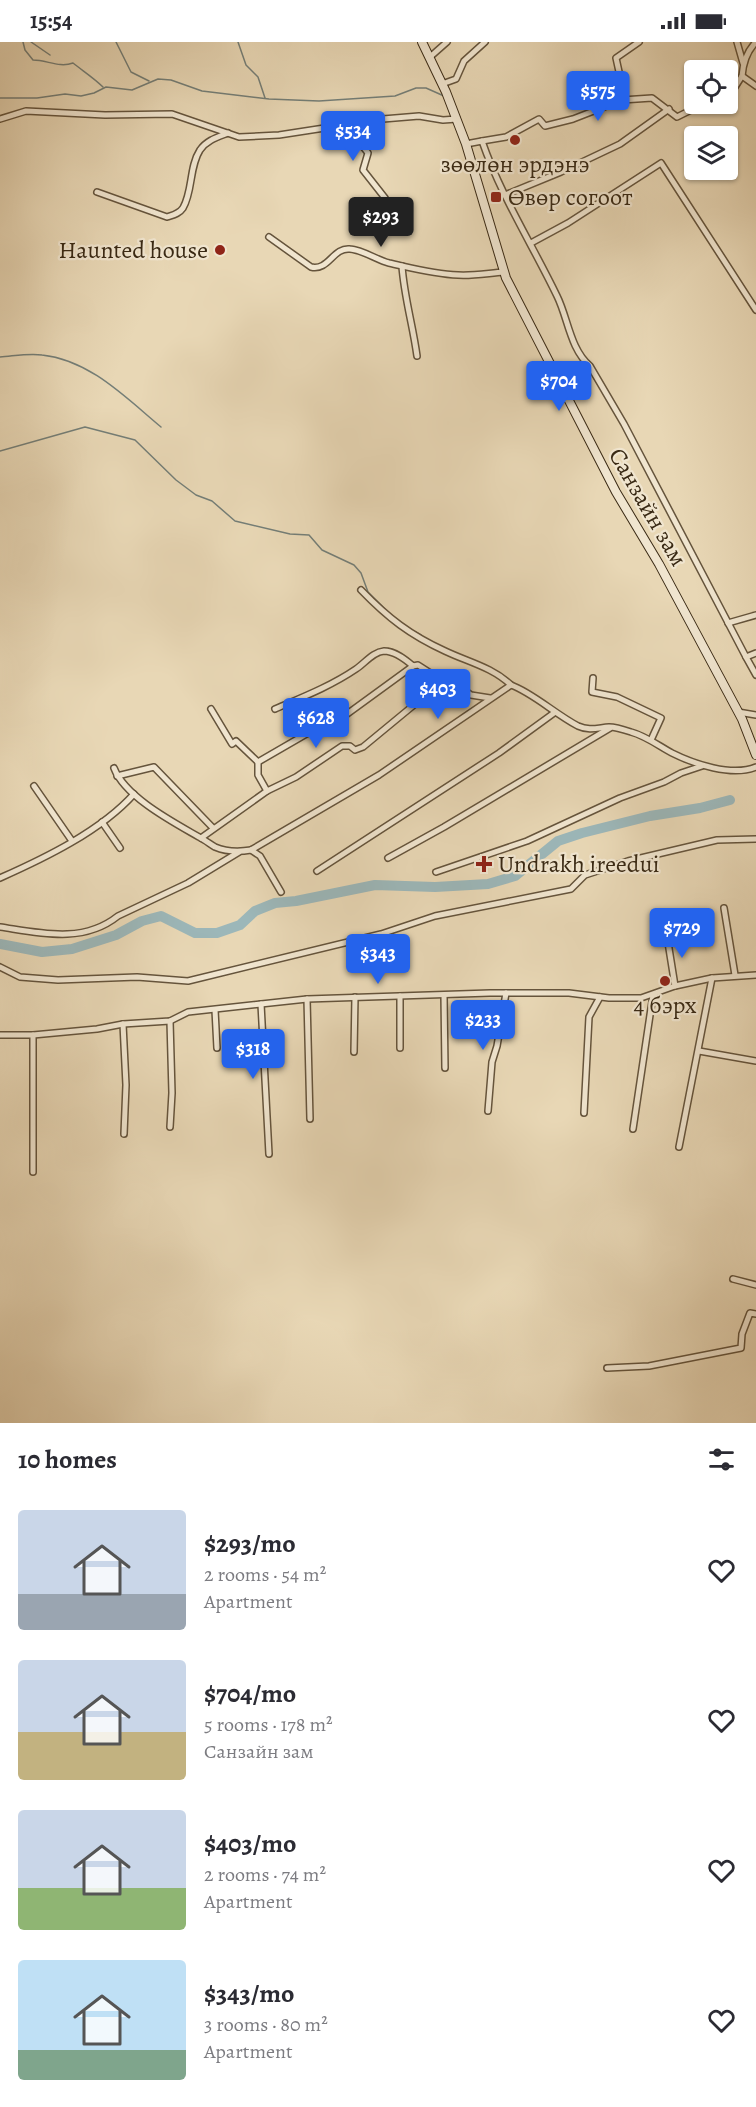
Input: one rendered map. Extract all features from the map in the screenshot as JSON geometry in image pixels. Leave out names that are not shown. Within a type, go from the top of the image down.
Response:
[{"type":"main road","name":"Санзайн зам","points":[[422,42],[457,118],[504,272],[563,393],[610,482],[659,564],[738,712],[756,755]]},
{"type":"street","points":[[430,57],[447,42]]},
{"type":"street","points":[[442,84],[456,79],[464,61],[485,42]]},
{"type":"street","points":[[737,42],[743,63],[742,76],[738,82]]},
{"type":"street","points":[[743,63],[752,45],[756,42]]},
{"type":"street","points":[[622,100],[623,90],[616,58],[635,43]]},
{"type":"street","points":[[742,76],[756,86]]},
{"type":"street","points":[[466,144],[506,138],[539,119],[545,126],[573,119],[622,100],[652,98],[677,117],[684,114]]},
{"type":"street","points":[[505,195],[621,144],[669,109]]},
{"type":"street","points":[[1,118],[26,111],[105,115],[172,114],[239,137],[279,135],[383,119],[419,117],[443,120],[457,118]]},
{"type":"street","points":[[356,124],[351,130],[352,134],[368,153],[363,170],[385,198]]},
{"type":"street","points":[[97,192],[167,217],[177,214],[183,208],[200,150],[209,141],[228,133]]},
{"type":"street","points":[[482,141],[505,195],[559,300],[566,324],[583,360],[595,374],[624,424],[756,675]]},
{"type":"street","points":[[531,243],[568,223],[661,163],[756,310]]},
{"type":"street","points":[[269,237],[317,269],[340,250],[352,249],[384,262],[424,272],[459,275],[504,272]]},
{"type":"street","points":[[402,266],[403,285],[412,321],[417,356]]},
{"type":"street","points":[[361,590],[398,626],[446,652],[498,673],[554,713],[590,730],[611,727],[634,732],[702,766],[734,770],[756,767]]},
{"type":"street","points":[[728,623],[756,615]]},
{"type":"street","points":[[275,709],[314,693],[382,652],[401,656],[413,666]]},
{"type":"street","points":[[746,657],[756,654]]},
{"type":"street","points":[[258,762],[327,722],[343,717],[413,666],[418,665],[442,681],[452,681],[471,695],[490,698]]},
{"type":"street","points":[[593,678],[592,692],[617,697],[661,718],[651,740]]},
{"type":"street","points":[[201,838],[267,791],[296,777],[342,746],[350,746],[355,750],[363,747],[442,681]]},
{"type":"street","points":[[114,768],[117,776],[134,794],[175,824],[216,847],[239,852],[251,850],[379,775],[512,685]]},
{"type":"street","points":[[211,709],[232,744],[236,741],[258,762],[258,774],[267,791]]},
{"type":"street","points":[[738,712],[756,715]]},
{"type":"street","points":[[316,871],[499,753],[554,713]]},
{"type":"street","points":[[388,858],[611,727]]},
{"type":"street","points":[[436,872],[536,838],[620,798],[702,766]]},
{"type":"street","points":[[117,776],[154,767],[213,828]]},
{"type":"street","points":[[34,786],[72,841]]},
{"type":"street","points":[[0,878],[36,862],[72,841],[102,822],[134,794]]},
{"type":"street","points":[[102,822],[120,848]]},
{"type":"street","points":[[0,967],[20,977],[58,980],[137,978],[188,981],[381,934],[435,916],[571,889],[585,875],[676,849],[717,840],[756,839]]},
{"type":"street","points":[[251,850],[260,856],[281,892]]},
{"type":"street","points":[[0,927],[52,935],[83,933],[188,883],[239,852]]},
{"type":"street","points":[[724,908],[735,975]]},
{"type":"street","points":[[667,936],[675,986]]},
{"type":"street","points":[[0,1035],[33,1035],[170,1021],[188,1012],[307,999],[506,993],[569,993],[600,997],[641,998],[675,986],[712,978],[756,975]]},
{"type":"street","points":[[679,1147],[712,978]]},
{"type":"street","points":[[488,1111],[492,1062],[506,993]]},
{"type":"street","points":[[444,995],[445,1068]]},
{"type":"street","points":[[633,1129],[653,995]]},
{"type":"street","points":[[400,996],[400,1048]]},
{"type":"street","points":[[354,1052],[355,997]]},
{"type":"street","points":[[584,1113],[589,1017],[600,997]]},
{"type":"street","points":[[307,999],[310,1119]]},
{"type":"street","points":[[261,1004],[269,1154]]},
{"type":"street","points":[[215,1010],[217,1048]]},
{"type":"street","points":[[170,1021],[172,1093],[170,1127]]},
{"type":"street","points":[[123,1024],[126,1085],[124,1134]]},
{"type":"street","points":[[33,1035],[33,1172]]},
{"type":"street","points":[[699,1051],[756,1061]]},
{"type":"street","points":[[733,1279],[756,1285]]},
{"type":"street","points":[[607,1368],[650,1366],[741,1348],[742,1334],[750,1313],[756,1314]]},
{"type":"waterway","points":[[23,42],[25,50],[33,60],[63,65],[73,63],[103,87]]},
{"type":"waterway","points":[[31,42],[50,55]]},
{"type":"waterway","points":[[116,42],[131,72],[149,81]]},
{"type":"waterway","points":[[238,42],[246,65],[258,77],[265,98]]},
{"type":"waterway","points":[[0,98],[37,98],[65,94],[81,96],[106,87],[132,90],[158,79],[171,80],[202,91],[269,99],[319,101],[395,96],[416,88],[426,88],[444,96]]},
{"type":"waterway","points":[[0,357],[37,354],[76,364],[92,372],[121,393],[161,427]]},
{"type":"waterway","points":[[0,451],[85,427],[135,440],[176,480],[196,495],[212,501],[235,521],[290,534],[309,535],[322,550],[354,565],[361,573],[368,592],[386,610]]},
{"type":"waterway","points":[[408,628],[421,635]]},
{"type":"waterway","points":[[0,944],[42,952],[72,949],[116,935],[142,921],[161,916],[195,933],[217,933],[240,925],[255,911],[275,903],[375,885],[435,887],[488,884],[515,876],[558,841],[650,816],[700,808],[730,800]]},
{"type":"place","name":"зөөлөн эрдэнэ","points":[[515,140]]},
{"type":"place","name":"Өвөр согоот","points":[[496,197]]},
{"type":"place","name":"Haunted house","points":[[220,250]]},
{"type":"place","name":"Undrakh ireedui","points":[[484,864]]},
{"type":"place","name":"4 бэрх","points":[[665,981]]}]
